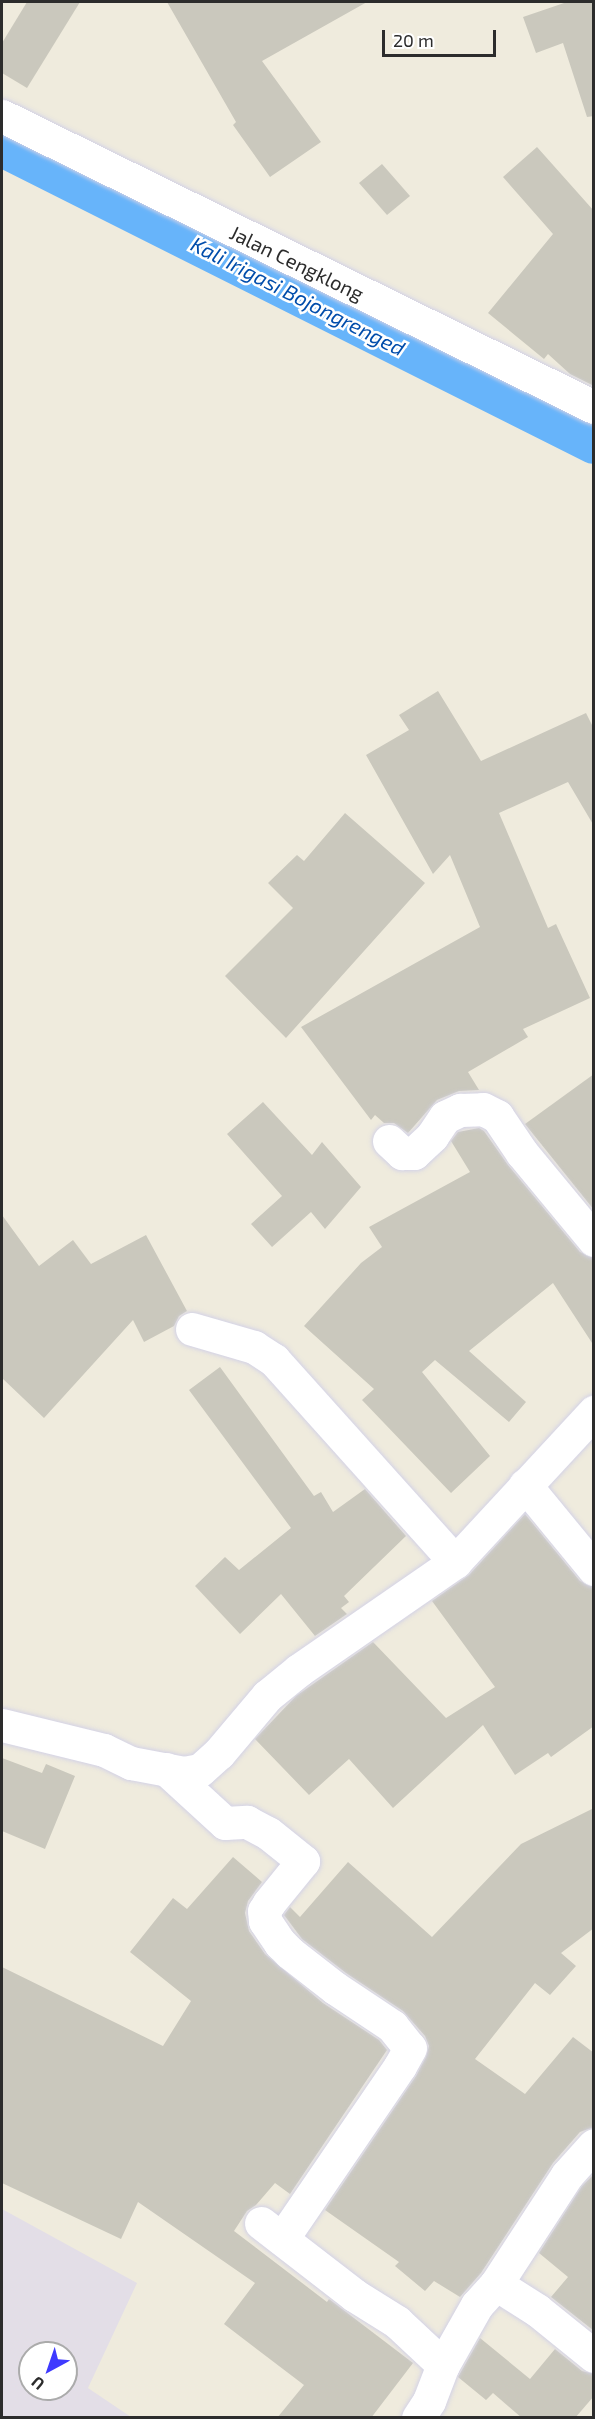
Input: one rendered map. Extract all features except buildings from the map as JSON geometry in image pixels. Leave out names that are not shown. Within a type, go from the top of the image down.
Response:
[{"type":"street","name":"Jalan Cengklong","points":[[2,116],[179,206],[594,407]]},
{"type":"street","points":[[389,1141],[405,1154],[414,1154],[427,1142],[445,1117],[460,1110],[483,1109],[497,1116],[522,1154],[594,1239]]},
{"type":"street","points":[[192,1329],[254,1347],[274,1360],[456,1562]]},
{"type":"street","points":[[2,1725],[104,1750],[130,1763],[184,1773],[200,1770],[219,1753],[267,1696],[299,1670],[456,1562],[594,1412]]},
{"type":"street","points":[[525,1485],[594,1569]]},
{"type":"street","points":[[166,1769],[225,1823],[247,1822],[268,1833],[303,1860],[264,1911],[265,1921],[290,1953],[335,1988],[392,2026],[410,2048],[400,2066],[271,2231],[354,2295],[397,2322],[443,2365]]},
{"type":"street","points":[[418,2418],[429,2401],[443,2365],[477,2305],[496,2284],[567,2175],[594,2145]]},
{"type":"street","points":[[496,2284],[537,2310],[594,2356]]},
{"type":"shaded area","points":[[2,2209],[137,2283],[88,2388],[131,2417],[2,2417]]},
{"type":"waterway","name":"Kali Irigasi Bojongrenged","points":[[2,147],[594,444]]}]
